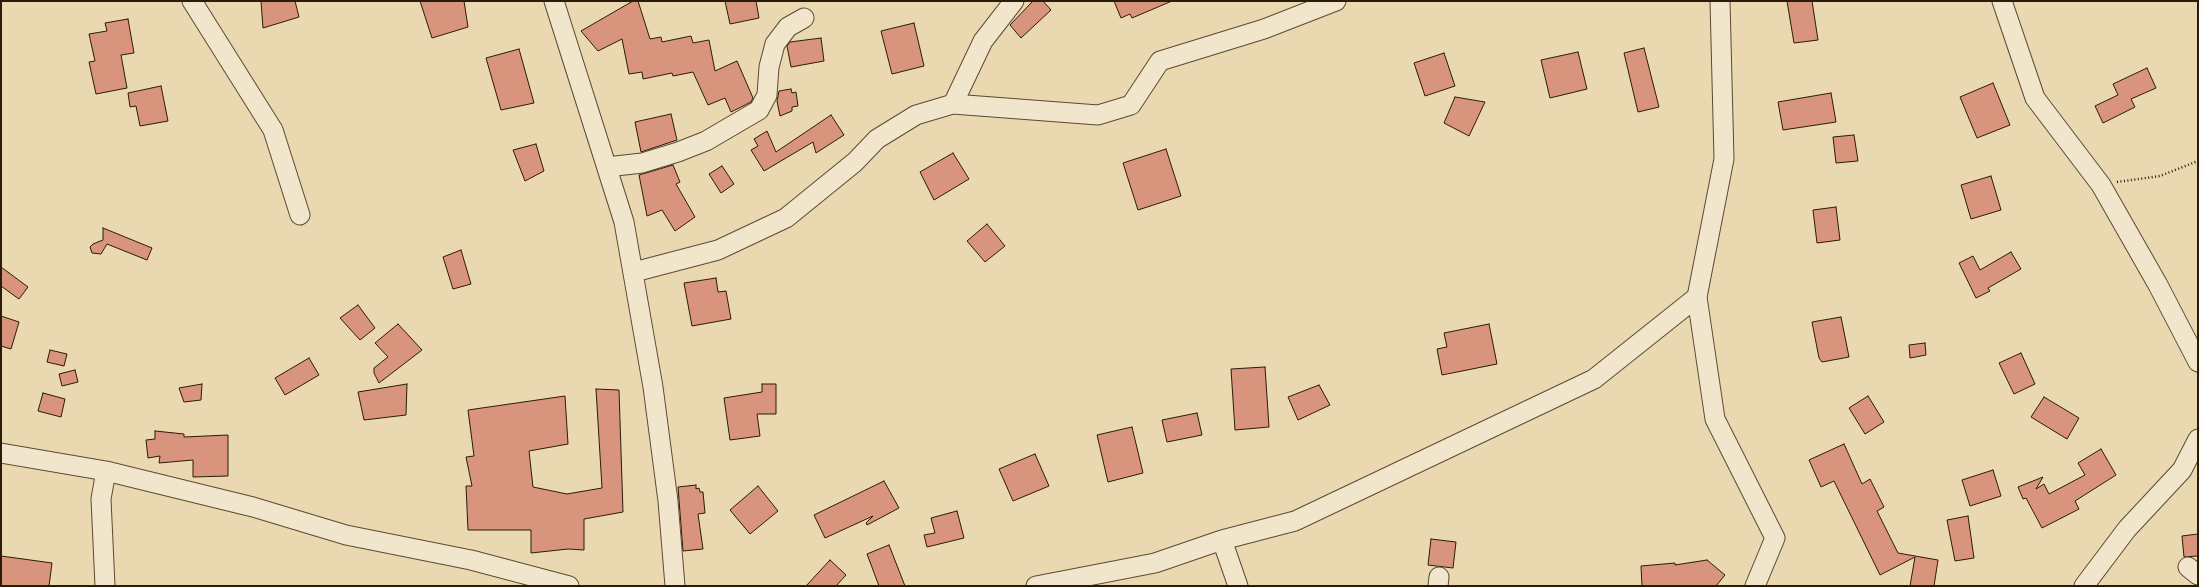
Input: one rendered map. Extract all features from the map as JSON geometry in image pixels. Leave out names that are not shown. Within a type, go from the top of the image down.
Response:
[{"type":"street","points":[[192,1],[273,130],[300,215]]},
{"type":"street","points":[[554,1],[624,222],[653,387],[668,501],[675,586]]},
{"type":"street","points":[[953,104],[983,41],[1014,1]]},
{"type":"street","points":[[634,272],[718,250],[786,218],[855,162],[876,139],[916,116],[953,104],[1098,115],[1131,105],[1160,61],[1264,29],[1336,1]]},
{"type":"street","points":[[1720,1],[1724,159],[1697,297],[1716,418],[1775,538],[1755,586]]},
{"type":"street","points":[[2002,1],[2036,98],[2101,185],[2158,285],[2198,362]]},
{"type":"street","points":[[607,167],[642,163],[678,152],[706,141],[759,110],[767,95],[769,67],[775,44],[788,27],[804,18]]},
{"type":"street","points":[[1036,586],[1155,563],[1222,540],[1295,521],[1594,379],[1697,297]]},
{"type":"street","points":[[2084,586],[2127,529],[2182,470],[2198,439]]},
{"type":"street","points":[[1,453],[106,471],[253,507],[346,535],[472,560],[569,586]]},
{"type":"street","points":[[105,586],[101,499],[106,471]]},
{"type":"street","points":[[1222,540],[1238,586]]},
{"type":"path","points":[[2101,185],[2160,176],[2198,161]]},
{"type":"building","points":[[261,1],[295,1],[299,17],[263,28]]},
{"type":"building","points":[[420,1],[464,1],[468,27],[432,38]]},
{"type":"building","points":[[633,1],[638,1],[650,39],[661,37],[662,42],[691,36],[693,43],[709,40],[715,71],[737,61],[753,98],[751,102],[731,112],[725,98],[708,105],[693,72],[673,76],[672,73],[643,79],[642,72],[629,74],[622,39],[598,51],[581,31]]},
{"type":"building","points":[[725,1],[756,1],[759,18],[730,24]]},
{"type":"building","points":[[1033,1],[1043,1],[1051,10],[1021,38],[1010,25]]},
{"type":"building","points":[[1114,1],[1172,1],[1132,18],[1130,14],[1121,18]]},
{"type":"building","points":[[1787,1],[1812,1],[1818,40],[1794,43]]},
{"type":"building","points":[[128,19],[134,53],[121,55],[127,88],[96,94],[89,62],[95,61],[89,34],[107,31],[105,23]]},
{"type":"building","points":[[914,23],[924,66],[892,74],[881,31]]},
{"type":"building","points":[[821,38],[824,61],[791,67],[787,46],[790,42]]},
{"type":"building","points":[[1644,48],[1659,107],[1638,112],[1624,53]]},
{"type":"building","points":[[519,49],[534,103],[501,110],[486,58]]},
{"type":"building","points":[[1578,52],[1587,89],[1550,98],[1541,60]]},
{"type":"building","points":[[1444,53],[1455,86],[1425,96],[1414,63]]},
{"type":"building","points":[[2147,68],[2156,88],[2131,99],[2135,107],[2103,123],[2095,106],[2118,95],[2113,84]]},
{"type":"building","points":[[1993,83],[2010,125],[1977,138],[1960,97]]},
{"type":"building","points":[[161,86],[168,121],[140,126],[136,106],[130,107],[128,93]]},
{"type":"building","points":[[791,89],[792,93],[796,92],[798,106],[792,107],[792,111],[780,116],[777,101],[779,91]]},
{"type":"building","points":[[1831,93],[1836,122],[1783,130],[1778,102]]},
{"type":"building","points":[[1455,97],[1485,102],[1469,136],[1444,123]]},
{"type":"building","points":[[671,114],[677,140],[641,152],[635,122]]},
{"type":"building","points":[[831,115],[844,135],[816,153],[813,142],[764,171],[751,150],[758,146],[754,139],[767,131],[776,152]]},
{"type":"building","points":[[1854,135],[1858,161],[1836,163],[1833,137]]},
{"type":"building","points":[[536,144],[544,171],[525,181],[513,150]]},
{"type":"building","points":[[1166,149],[1181,196],[1138,210],[1123,163]]},
{"type":"building","points":[[953,153],[969,179],[934,200],[920,172]]},
{"type":"building","points":[[673,165],[680,182],[676,184],[695,217],[675,231],[662,210],[647,216],[639,175]]},
{"type":"building","points":[[722,166],[734,184],[721,193],[709,174]]},
{"type":"building","points":[[1991,176],[2001,210],[1971,219],[1961,185]]},
{"type":"building","points":[[1836,207],[1840,240],[1817,243],[1813,210]]},
{"type":"building","points":[[987,224],[1005,246],[985,262],[967,241]]},
{"type":"building","points":[[103,228],[152,248],[147,260],[107,244],[101,254],[92,253],[90,247],[103,240]]},
{"type":"building","points":[[461,250],[471,284],[453,289],[443,257]]},
{"type":"building","points":[[2011,252],[2021,269],[1988,288],[1990,291],[1976,298],[1959,263],[1973,256],[1980,270]]},
{"type":"building","points":[[1,267],[28,287],[19,299],[1,286]]},
{"type":"building","points":[[716,278],[718,292],[726,291],[731,319],[692,326],[684,283]]},
{"type":"building","points":[[358,305],[375,328],[360,340],[340,318]]},
{"type":"building","points":[[1,316],[19,322],[11,349],[1,346]]},
{"type":"building","points":[[1841,317],[1849,357],[1822,362],[1819,358],[1812,322]]},
{"type":"building","points":[[398,324],[422,350],[379,383],[374,373],[374,368],[388,357],[375,343]]},
{"type":"building","points":[[1489,324],[1497,364],[1442,375],[1437,349],[1447,347],[1444,333]]},
{"type":"building","points":[[1925,343],[1926,355],[1910,358],[1909,345]]},
{"type":"building","points":[[50,350],[67,354],[64,366],[47,362]]},
{"type":"building","points":[[2021,353],[2035,384],[2014,394],[1999,363]]},
{"type":"building","points":[[309,358],[319,375],[285,395],[275,378]]},
{"type":"building","points":[[1265,367],[1269,427],[1235,430],[1231,369]]},
{"type":"building","points":[[75,370],[78,382],[62,386],[59,374]]},
{"type":"building","points":[[202,384],[201,400],[184,402],[179,388]]},
{"type":"building","points":[[407,384],[406,415],[364,420],[358,392]]},
{"type":"building","points":[[762,384],[776,384],[776,414],[757,414],[760,436],[730,440],[724,398],[762,392]]},
{"type":"building","points":[[1319,385],[1330,405],[1298,420],[1288,397]]},
{"type":"building","points":[[596,389],[619,390],[623,512],[584,519],[584,550],[568,549],[531,553],[531,530],[468,530],[466,486],[472,486],[466,457],[474,456],[468,410],[565,396],[568,444],[529,451],[533,487],[567,494],[602,488]]},
{"type":"building","points":[[43,393],[65,399],[61,417],[38,411]]},
{"type":"building","points":[[1868,396],[1884,422],[1865,434],[1849,408]]},
{"type":"building","points":[[2044,397],[2079,418],[2067,439],[2031,417]]},
{"type":"building","points":[[1197,413],[1202,435],[1167,442],[1162,420]]},
{"type":"building","points":[[1132,427],[1143,473],[1108,482],[1097,435]]},
{"type":"building","points":[[155,431],[184,434],[184,437],[228,435],[228,476],[193,477],[193,460],[159,463],[160,456],[148,458],[146,440],[155,439]]},
{"type":"building","points":[[1844,444],[1862,484],[1870,479],[1884,507],[1877,511],[1898,553],[1938,560],[1934,586],[1910,586],[1915,557],[1880,575],[1834,481],[1821,487],[1809,460]]},
{"type":"building","points":[[2101,449],[2116,475],[2075,501],[2079,509],[2042,528],[2026,498],[2023,499],[2018,487],[2043,477],[2036,489],[2044,484],[2049,494],[2085,475],[2078,463]]},
{"type":"building","points":[[1035,454],[1049,486],[1013,501],[999,469]]},
{"type":"building","points":[[1993,470],[2001,496],[1970,506],[1962,480]]},
{"type":"building","points":[[884,481],[899,508],[867,525],[866,523],[873,516],[825,538],[814,515]]},
{"type":"building","points":[[696,485],[696,489],[699,488],[700,492],[703,492],[705,513],[698,514],[703,549],[683,551],[678,487]]},
{"type":"building","points":[[758,486],[778,511],[750,534],[730,510]]},
{"type":"building","points":[[957,511],[964,538],[927,547],[924,535],[935,533],[931,518]]},
{"type":"building","points":[[1968,516],[1974,558],[1955,561],[1947,520]]},
{"type":"building","points":[[2198,534],[2198,556],[2184,557],[2182,536]]},
{"type":"building","points":[[1431,539],[1456,542],[1453,568],[1428,565]]},
{"type":"building","points":[[889,545],[905,586],[879,586],[867,554]]},
{"type":"building","points":[[1,556],[52,563],[49,586],[1,586]]},
{"type":"building","points":[[830,560],[846,575],[836,586],[806,586]]},
{"type":"building","points":[[1707,560],[1725,575],[1716,586],[1642,586],[1641,566],[1675,563],[1675,565]]}]
